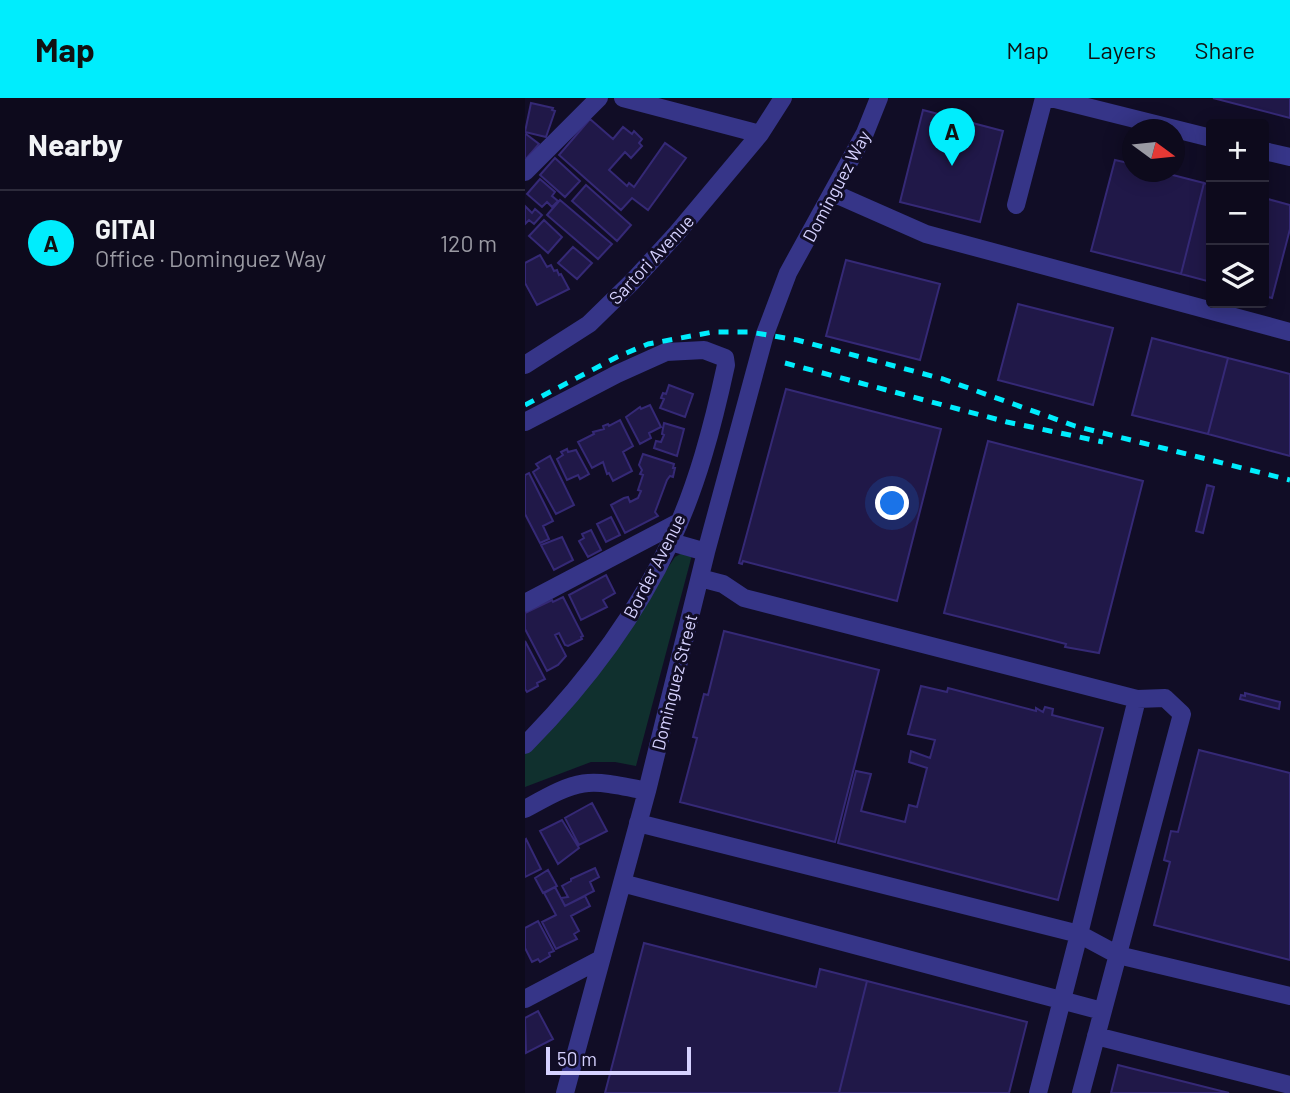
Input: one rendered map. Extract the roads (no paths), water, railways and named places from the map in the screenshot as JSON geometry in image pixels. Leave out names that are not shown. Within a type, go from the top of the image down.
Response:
[{"type":"street","points":[[525,172],[599,98]]},
{"type":"street","points":[[623,98],[760,134],[783,98]]},
{"type":"street","name":"Dominguez Way","points":[[788,273],[865,133],[879,98]]},
{"type":"street","points":[[1016,205],[1044,98]]},
{"type":"street","points":[[1051,98],[1206,137]]},
{"type":"street","name":"Sartori Avenue","points":[[525,365],[589,324],[624,290],[677,233],[760,134]]},
{"type":"street","points":[[1269,152],[1290,157]]},
{"type":"street","points":[[833,193],[926,234],[1290,332]]},
{"type":"street","name":"Dominguez Street","points":[[565,1093],[647,791],[706,552],[765,334],[788,273]]},
{"type":"street","name":"Border Avenue","points":[[525,422],[666,352],[704,350],[725,358],[726,365],[716,410],[671,542],[617,635],[525,745]]},
{"type":"street","points":[[525,603],[679,522]]},
{"type":"street","points":[[671,542],[706,552]]},
{"type":"street","points":[[700,578],[723,584],[744,598],[1137,699],[1165,698],[1182,714],[1081,1093]]},
{"type":"street","points":[[1038,1093],[1137,699]]},
{"type":"street","points":[[525,809],[564,788],[583,782],[600,781],[647,791]]},
{"type":"street","points":[[638,824],[1079,934],[1118,955],[1290,996]]},
{"type":"street","points":[[622,883],[1103,1011]]},
{"type":"street","points":[[525,999],[601,959]]},
{"type":"street","points":[[1096,1036],[1290,1085]]},
{"type":"railway","points":[[525,405],[617,357],[648,344],[713,332],[750,332],[797,340],[943,379],[1075,426],[1290,480]]},
{"type":"railway","points":[[785,363],[1007,422],[1103,442]]},
{"type":"place","name":"GITAI","points":[[952,166]]}]
